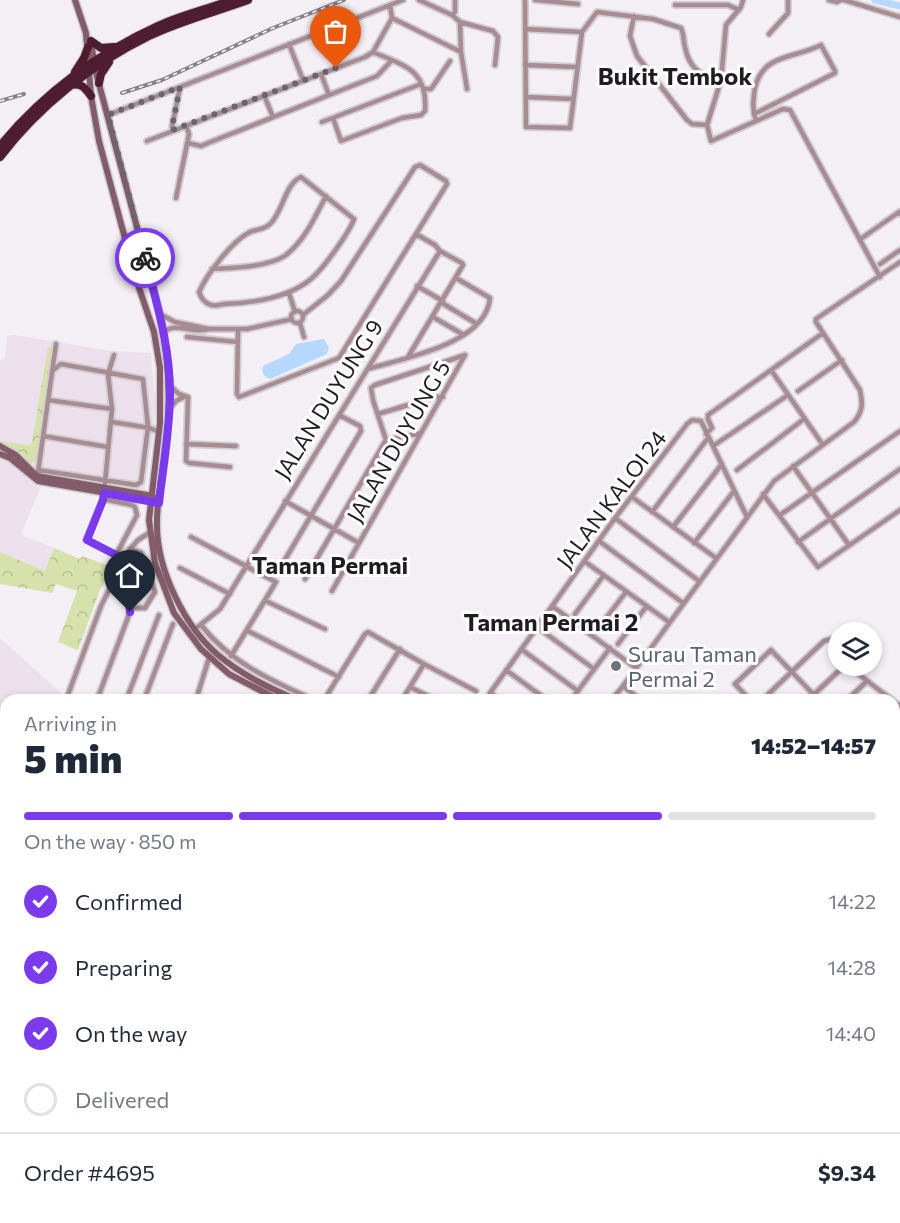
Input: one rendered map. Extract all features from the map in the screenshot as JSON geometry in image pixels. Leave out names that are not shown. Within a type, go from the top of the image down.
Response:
[{"type":"highway","points":[[0,146],[21,120],[70,82],[132,40],[159,26],[232,0]]},
{"type":"highway","points":[[92,67],[162,31],[248,0]]},
{"type":"highway","points":[[0,157],[70,82],[89,44],[108,49],[132,40]]},
{"type":"highway","points":[[99,83],[101,74],[111,59]]},
{"type":"highway","points":[[70,82],[82,85],[91,96]]},
{"type":"street","points":[[75,0],[89,44],[93,111],[122,231],[154,332],[160,368],[160,423],[149,533],[159,578],[171,607],[209,658],[244,683],[267,694]]},
{"type":"street","points":[[108,115],[403,0]]},
{"type":"street","points":[[418,0],[452,15],[460,22],[497,34],[495,65]]},
{"type":"street","points":[[452,15],[455,0]]},
{"type":"street","points":[[525,0],[526,127],[570,128],[582,32],[597,12],[653,19],[681,28],[687,58],[694,68],[707,78],[721,80]]},
{"type":"street","points":[[535,0],[578,4]]},
{"type":"street","points":[[743,0],[739,10],[726,25],[721,80],[707,124],[711,141],[783,109],[790,110],[880,277]]},
{"type":"street","points":[[769,34],[788,13],[788,0]]},
{"type":"street","points":[[829,0],[837,2],[843,0],[900,17]]},
{"type":"street","points":[[147,141],[186,124],[365,57],[373,52],[392,18],[390,5]]},
{"type":"street","points":[[675,5],[728,5],[739,10]]},
{"type":"street","points":[[634,16],[630,36],[637,56],[687,120],[693,124],[707,124]]},
{"type":"street","points":[[392,18],[461,52]]},
{"type":"street","points":[[460,22],[461,52],[467,89]]},
{"type":"street","points":[[525,30],[582,32]]},
{"type":"street","points":[[290,44],[303,80]]},
{"type":"street","points":[[754,114],[835,73],[822,46],[775,60],[761,71],[752,103],[754,114],[756,121]]},
{"type":"street","points":[[333,118],[341,141],[402,118],[422,115],[425,103],[422,87],[414,71],[373,52]]},
{"type":"street","points":[[188,143],[201,146],[381,74],[392,60]]},
{"type":"street","points":[[322,122],[422,87],[431,89],[450,61]]},
{"type":"street","points":[[525,65],[577,67]]},
{"type":"street","points":[[92,67],[108,115],[164,332],[169,408],[157,528],[166,574],[181,608],[198,627],[231,656],[264,678],[300,694]]},
{"type":"street","points":[[321,74],[329,95]]},
{"type":"street","points":[[173,130],[180,87]]},
{"type":"street","points":[[264,95],[273,117]]},
{"type":"street","points":[[526,97],[573,99]]},
{"type":"street","points":[[93,111],[99,104],[106,108]]},
{"type":"street","points":[[176,198],[188,143],[189,134],[186,124]]},
{"type":"street","points":[[238,329],[237,394],[239,397],[339,358],[447,182],[418,165],[408,176],[340,281],[328,295],[303,315],[300,323],[304,337]]},
{"type":"street","points":[[301,177],[354,222],[313,278],[289,292],[259,301],[211,305],[203,301],[199,292],[212,269],[238,241],[271,223],[296,179],[301,177]]},
{"type":"street","points":[[212,269],[254,265],[277,260],[286,255],[304,235],[326,196]]},
{"type":"street","points":[[862,238],[900,213]]},
{"type":"street","points":[[408,357],[463,264],[416,234]]},
{"type":"street","points":[[880,264],[900,250]]},
{"type":"street","name":"JALAN DUYUNG 9","points":[[198,627],[220,609],[230,594],[440,251]]},
{"type":"street","points":[[616,694],[774,481],[854,422],[862,412],[863,403],[860,390],[815,320],[900,262]]},
{"type":"street","points":[[368,369],[455,341],[477,324],[486,311],[490,298],[456,278]]},
{"type":"street","points":[[417,286],[477,324]]},
{"type":"street","points":[[289,292],[295,312],[292,320]]},
{"type":"street","points":[[295,312],[303,315]]},
{"type":"street","points":[[160,314],[175,322],[208,329],[247,329],[292,320],[300,323]]},
{"type":"street","points":[[433,317],[464,335]]},
{"type":"street","points":[[164,332],[174,327],[203,331],[208,329]]},
{"type":"street","points":[[652,512],[712,428],[708,415],[824,333]]},
{"type":"street","points":[[187,337],[238,342]]},
{"type":"street","points":[[38,476],[52,371],[58,344],[57,359],[61,364],[142,379],[149,427],[139,485],[104,490]]},
{"type":"street","points":[[114,355],[108,374],[112,422],[104,490],[87,540],[124,559]]},
{"type":"street","name":"JALAN DUYUNG 5","points":[[332,591],[465,355],[373,386],[371,391],[378,414]]},
{"type":"street","points":[[798,391],[842,360]]},
{"type":"street","points":[[52,371],[61,364]]},
{"type":"street","points":[[771,370],[823,445]]},
{"type":"street","points":[[169,385],[184,397],[188,397],[187,462],[230,467]]},
{"type":"street","points":[[713,446],[788,395]]},
{"type":"street","points":[[169,408],[178,399],[184,397]]},
{"type":"street","points":[[305,579],[386,440],[378,414],[435,397],[443,397]]},
{"type":"street","points":[[48,400],[112,409]]},
{"type":"street","points":[[279,565],[284,563],[361,431],[360,426],[339,415]]},
{"type":"street","points":[[737,470],[804,419]]},
{"type":"street","name":"JALAN KALOI 24","points":[[492,694],[490,693],[506,670],[615,518],[687,424],[692,420],[701,422],[707,436]]},
{"type":"street","points":[[112,422],[149,427],[159,432]]},
{"type":"street","points":[[149,427],[160,423]]},
{"type":"street","points":[[780,516],[900,431]]},
{"type":"street","points":[[386,440],[422,433]]},
{"type":"street","points":[[43,436],[108,447]]},
{"type":"street","points":[[707,436],[747,517]]},
{"type":"street","points":[[186,444],[236,446]]},
{"type":"street","points":[[0,446],[8,450],[38,476],[61,477],[104,490],[132,505],[137,515],[116,555]]},
{"type":"street","points":[[0,454],[38,476],[159,500]]},
{"type":"street","points":[[27,466],[39,460]]},
{"type":"street","points":[[673,527],[722,464]]},
{"type":"street","points":[[794,466],[849,545]]},
{"type":"street","points":[[798,542],[900,469]]},
{"type":"street","points":[[694,543],[734,491]]},
{"type":"street","points":[[763,494],[818,567],[900,510]]},
{"type":"street","points":[[632,497],[716,558]]},
{"type":"street","points":[[285,501],[359,543]]},
{"type":"street","points":[[742,507],[754,507]]},
{"type":"street","points":[[615,518],[699,581]]},
{"type":"street","points":[[68,694],[101,606],[124,559],[138,540],[149,533]]},
{"type":"street","points":[[191,537],[276,582],[231,656]]},
{"type":"street","points":[[599,541],[683,603]]},
{"type":"street","points":[[130,549],[141,553],[155,592],[145,608],[130,608]]},
{"type":"street","points":[[584,561],[669,622]]},
{"type":"street","points":[[180,568],[230,594]]},
{"type":"street","points":[[99,694],[130,608],[118,572]]},
{"type":"street","points":[[575,614],[604,575]]},
{"type":"street","points":[[597,630],[626,592]]},
{"type":"street","points":[[266,601],[325,629]]},
{"type":"street","points":[[552,606],[636,668]]},
{"type":"street","points":[[618,644],[646,607]]},
{"type":"street","points":[[129,694],[159,615]]},
{"type":"street","points":[[146,694],[173,624]]},
{"type":"street","points":[[198,627],[216,654],[253,680],[284,694]]},
{"type":"street","points":[[537,627],[594,669]]},
{"type":"street","points":[[248,630],[339,677]]},
{"type":"street","points":[[328,694],[368,632],[476,691]]},
{"type":"street","points":[[768,694],[824,641],[828,640]]},
{"type":"street","points":[[576,694],[610,648]]},
{"type":"street","points":[[372,694],[400,649]]},
{"type":"street","points":[[522,649],[578,691]]},
{"type":"street","points":[[744,694],[735,684],[771,650],[813,694]]},
{"type":"street","points":[[198,694],[209,658]]},
{"type":"street","points":[[406,694],[424,664]]},
{"type":"street","points":[[506,670],[540,694]]},
{"type":"street","points":[[815,694],[835,676]]},
{"type":"street","points":[[860,676],[883,694]]},
{"type":"street","points":[[853,694],[867,681]]},
{"type":"street","points":[[623,686],[633,694]]},
{"type":"street","points":[[410,687],[424,694]]},
{"type":"shaded area","points":[[14,335],[112,351],[151,353],[155,403],[154,433],[144,493],[46,476],[35,472],[0,445],[0,361],[5,358],[7,336]]},
{"type":"shaded area","points":[[0,456],[12,463],[30,481],[41,486],[21,535],[54,548],[45,571],[0,552]]},
{"type":"shaded area","points":[[0,638],[61,693],[61,694],[0,694]]},
{"type":"green space","points":[[48,347],[55,349],[45,418],[36,459],[29,464],[0,445],[0,441],[29,445],[32,442]]},
{"type":"green space","points":[[54,548],[80,559],[82,556],[113,567],[100,590],[78,650],[58,642],[77,591],[56,584],[52,593],[0,584],[0,552],[45,571]]},
{"type":"water","points":[[324,339],[329,348],[327,354],[270,379],[263,374],[263,366],[289,354],[296,344]]},
{"type":"waterway","points":[[875,0],[900,6]]},
{"type":"railway","points":[[122,93],[162,80],[273,28],[344,0]]},
{"type":"railway","points":[[0,101],[24,94]]},
{"type":"way so far","points":[[145,258],[108,115],[180,87],[173,130],[336,68]]},
{"type":"place","name":"Surau Taman Permai 2","points":[[616,666]]},
{"type":"district","name":"Bukit Tembok","points":[[675,75]]},
{"type":"district","name":"Taman Permai","points":[[330,564]]},
{"type":"district","name":"Taman Permai 2","points":[[551,621]]},
{"type":"route","points":[[130,612],[118,572],[124,559],[87,540],[104,493],[159,503],[170,397],[164,332],[145,258]]}]
